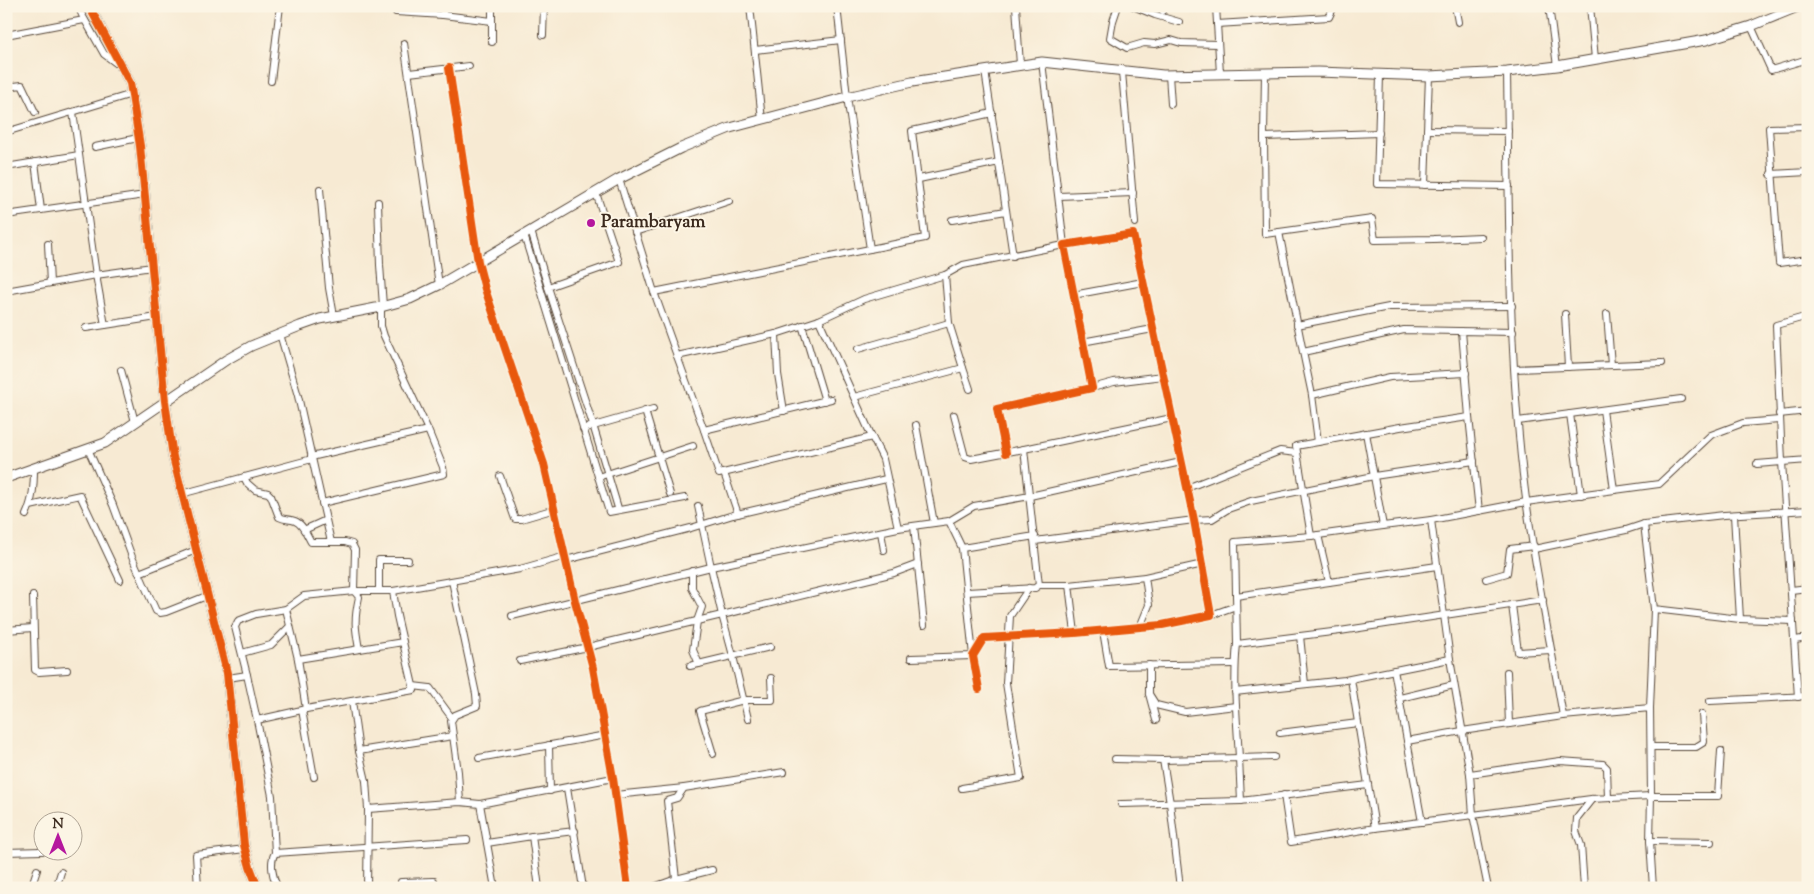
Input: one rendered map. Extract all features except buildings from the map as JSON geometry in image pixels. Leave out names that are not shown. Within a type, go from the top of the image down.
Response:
[{"type":"main road","points":[[89,6],[130,83],[145,195],[165,401],[173,457],[181,494],[209,595],[228,678],[245,849],[258,888]]},
{"type":"main road","points":[[6,478],[106,443],[226,360],[251,346],[300,326],[334,316],[382,307],[410,299],[439,285],[619,179],[681,148],[730,128],[847,97],[912,82],[1042,62],[1122,72],[1169,75],[1318,72],[1429,76],[1507,72],[1557,66],[1706,40],[1751,26],[1800,6]]},
{"type":"street","points":[[78,6],[104,54],[121,66]]},
{"type":"street","points":[[271,81],[280,6]]},
{"type":"street","points":[[442,6],[443,15]]},
{"type":"street","points":[[492,6],[492,42]]},
{"type":"street","points":[[543,35],[544,6]]},
{"type":"street","points":[[750,6],[762,120]]},
{"type":"street","points":[[837,6],[847,97],[870,249]]},
{"type":"street","points":[[1016,6],[1020,65]]},
{"type":"street","points":[[1118,6],[1110,38],[1127,48],[1144,43],[1154,44],[1171,40],[1218,44]]},
{"type":"street","points":[[1132,6],[1179,22]]},
{"type":"street","points":[[1216,6],[1220,74]]},
{"type":"street","points":[[1217,24],[1330,17],[1334,6]]},
{"type":"street","points":[[1456,6],[1458,22]]},
{"type":"street","points":[[1549,6],[1557,66]]},
{"type":"street","points":[[1590,6],[1595,59]]},
{"type":"street","points":[[396,12],[492,21]]},
{"type":"street","points":[[6,35],[84,20]]},
{"type":"street","points":[[1751,26],[1771,70],[1808,59]]},
{"type":"street","points":[[755,50],[841,40]]},
{"type":"street","points":[[404,43],[439,285]]},
{"type":"street","points":[[1042,62],[1064,245],[1092,388]]},
{"type":"street","points":[[409,73],[469,66]]},
{"type":"street","points":[[449,68],[478,262],[485,289],[544,464],[555,509],[575,601],[593,668],[606,735],[628,888]]},
{"type":"street","points":[[985,70],[1013,256]]},
{"type":"street","points":[[1122,72],[1135,223]]},
{"type":"street","points":[[1265,72],[1265,234],[1372,219],[1375,240],[1481,237]]},
{"type":"street","points":[[1507,72],[1512,306],[1518,421],[1526,502],[1563,716]]},
{"type":"street","points":[[1169,75],[1171,104]]},
{"type":"street","points":[[1380,75],[1377,184],[1509,186]]},
{"type":"street","points":[[1425,184],[1429,76]]},
{"type":"street","points":[[6,87],[22,85],[35,112]]},
{"type":"street","points":[[6,132],[132,94]]},
{"type":"street","points":[[73,112],[105,325]]},
{"type":"street","points":[[654,292],[925,238],[912,131],[992,113]]},
{"type":"street","points":[[1808,127],[1769,128],[1779,263],[1808,259]]},
{"type":"street","points":[[1427,130],[1508,131]]},
{"type":"street","points":[[1264,137],[1379,133]]},
{"type":"street","points":[[95,147],[138,138]]},
{"type":"street","points":[[6,167],[79,155]]},
{"type":"street","points":[[35,162],[41,210]]},
{"type":"street","points":[[919,179],[999,162]]},
{"type":"street","points":[[1771,174],[1808,172]]},
{"type":"street","points":[[619,179],[654,292],[719,474],[872,436]]},
{"type":"street","points":[[320,189],[329,288],[334,316]]},
{"type":"street","points":[[548,287],[619,262],[596,193]]},
{"type":"street","points":[[1059,196],[1133,194]]},
{"type":"street","points":[[6,215],[145,195]]},
{"type":"street","points":[[635,232],[729,201]]},
{"type":"street","points":[[322,503],[444,474],[428,430],[381,326],[378,202]]},
{"type":"street","points":[[952,220],[1006,211]]},
{"type":"street","points":[[1279,232],[1312,395],[1318,442]]},
{"type":"street","points":[[527,233],[548,287],[618,508]]},
{"type":"street","points":[[527,233],[608,512],[685,498]]},
{"type":"street","points":[[677,356],[776,334],[819,320],[864,299],[945,275],[963,265],[1064,245],[1133,234],[1194,520],[1211,615]]},
{"type":"street","points":[[48,244],[50,283]]},
{"type":"street","points":[[6,291],[152,267]]},
{"type":"street","points":[[945,275],[949,323],[970,389]]},
{"type":"street","points":[[1073,296],[1143,282]]},
{"type":"street","points":[[1297,325],[1389,308],[1512,306]]},
{"type":"street","points":[[1565,314],[1568,367]]},
{"type":"street","points":[[1608,314],[1611,365]]},
{"type":"street","points":[[1798,697],[1779,417],[1776,325],[1808,316]]},
{"type":"street","points":[[86,328],[157,317]]},
{"type":"street","points":[[819,320],[883,459],[898,528]]},
{"type":"street","points":[[858,349],[949,323]]},
{"type":"street","points":[[704,430],[828,400],[802,325]]},
{"type":"street","points":[[1082,342],[1153,329]]},
{"type":"street","points":[[1303,352],[1404,330],[1513,332]]},
{"type":"street","points":[[1462,331],[1479,511]]},
{"type":"street","points":[[280,334],[298,396],[331,542]]},
{"type":"street","points":[[776,334],[778,374],[784,411]]},
{"type":"street","points":[[1515,369],[1662,363]]},
{"type":"street","points":[[854,397],[963,368]]},
{"type":"street","points":[[121,370],[135,422]]},
{"type":"street","points":[[1312,395],[1390,377],[1466,373]]},
{"type":"street","points":[[1006,453],[997,408],[1114,382],[1163,376]]},
{"type":"street","points":[[1518,421],[1681,399]]},
{"type":"street","points":[[583,429],[653,409]]},
{"type":"street","points":[[1603,410],[1614,490]]},
{"type":"street","points":[[645,411],[670,494]]},
{"type":"street","points":[[1240,800],[1235,692],[1237,644],[1235,542],[1315,535],[1430,520],[1526,502],[1659,484],[1711,435],[1742,423],[1808,411]]},
{"type":"street","points":[[1570,414],[1581,495]]},
{"type":"street","points":[[954,415],[965,457],[971,459],[1172,418]]},
{"type":"street","points":[[1328,582],[1303,491],[1296,446],[1469,417]]},
{"type":"street","points":[[916,425],[934,523]]},
{"type":"street","points":[[181,494],[312,458],[428,430]]},
{"type":"street","points":[[1366,433],[1383,526]]},
{"type":"street","points":[[598,477],[693,446]]},
{"type":"street","points":[[88,449],[114,505],[154,608],[160,613],[166,612],[209,595]]},
{"type":"street","points":[[1024,449],[1039,585]]},
{"type":"street","points":[[1187,488],[1280,451],[1297,453]]},
{"type":"street","points":[[962,548],[1035,538],[1212,519],[1240,504],[1374,476],[1474,460]]},
{"type":"street","points":[[1757,464],[1808,460]]},
{"type":"street","points":[[512,616],[710,567],[898,528],[949,522],[974,506],[1030,496],[1181,462]]},
{"type":"street","points":[[26,515],[30,506],[34,485],[34,468]]},
{"type":"street","points":[[724,473],[738,514]]},
{"type":"street","points":[[500,476],[515,519],[555,509]]},
{"type":"street","points":[[244,477],[247,483],[255,490],[271,496],[279,517],[296,522],[304,530],[311,542],[345,542],[352,544],[355,550],[354,590],[359,598],[355,617],[359,649]]},
{"type":"street","points":[[278,888],[272,865],[274,853],[272,796],[258,720],[235,627],[238,621],[256,614],[286,609],[304,596],[354,590],[393,590],[520,569],[886,479]]},
{"type":"street","points":[[30,506],[80,496],[120,580]]},
{"type":"street","points":[[698,506],[710,567],[748,719]]},
{"type":"street","points":[[1486,579],[1507,573],[1510,549],[1534,548],[1626,530],[1644,524],[1808,510]]},
{"type":"street","points":[[1734,515],[1740,618]]},
{"type":"street","points":[[304,530],[326,520]]},
{"type":"street","points":[[1430,520],[1454,685],[1470,774],[1473,815],[1488,888]]},
{"type":"street","points":[[949,522],[962,548],[973,656],[979,689]]},
{"type":"street","points":[[1644,524],[1654,609],[1650,708],[1650,841],[1653,888]]},
{"type":"street","points":[[914,526],[924,625]]},
{"type":"street","points":[[881,532],[884,550]]},
{"type":"street","points":[[139,572],[196,550]]},
{"type":"street","points":[[379,590],[379,560],[408,560]]},
{"type":"street","points":[[520,661],[722,615],[894,573],[918,564]]},
{"type":"street","points":[[967,592],[1035,588],[1039,585],[1069,585],[1146,577],[1203,564]]},
{"type":"street","points":[[1236,596],[1437,566]]},
{"type":"street","points":[[692,571],[692,588],[702,606],[697,621],[693,650],[699,664]]},
{"type":"street","points":[[1140,627],[1148,605],[1146,577]]},
{"type":"street","points":[[452,581],[477,706],[452,718]]},
{"type":"street","points":[[1069,585],[1075,633]]},
{"type":"street","points":[[962,788],[1021,778],[1006,683],[1010,616],[1028,588]]},
{"type":"street","points":[[1791,590],[1808,588]]},
{"type":"street","points":[[258,720],[414,690],[393,590]]},
{"type":"street","points":[[33,596],[35,670],[39,672],[67,670]]},
{"type":"street","points":[[1237,644],[1543,600]]},
{"type":"street","points":[[1512,605],[1518,652],[1552,650]]},
{"type":"street","points":[[973,656],[984,638],[1075,633],[1162,625],[1211,615],[1236,606]]},
{"type":"street","points":[[286,609],[298,660],[314,777]]},
{"type":"street","points":[[1654,609],[1740,618],[1793,621]]},
{"type":"street","points":[[242,653],[272,645],[290,626]]},
{"type":"street","points":[[6,630],[33,628]]},
{"type":"street","points":[[1103,630],[1109,666],[1235,664]]},
{"type":"street","points":[[1300,636],[1305,684]]},
{"type":"street","points":[[1794,640],[1808,638]]},
{"type":"street","points":[[298,660],[403,642]]},
{"type":"street","points":[[690,666],[770,647]]},
{"type":"street","points":[[912,658],[973,656]]},
{"type":"street","points":[[1235,692],[1351,679],[1450,659]]},
{"type":"street","points":[[1149,665],[1149,694],[1156,720]]},
{"type":"street","points":[[1394,670],[1422,822]]},
{"type":"street","points":[[1507,672],[1510,724]]},
{"type":"street","points":[[228,678],[247,675]]},
{"type":"street","points":[[714,754],[700,711],[744,700],[772,700],[771,678]]},
{"type":"street","points":[[1351,679],[1375,828]]},
{"type":"street","points":[[1400,698],[1454,685]]},
{"type":"street","points":[[413,686],[430,688],[452,718],[452,736],[458,772],[460,802]]},
{"type":"street","points":[[1149,694],[1156,705],[1185,712],[1236,706]]},
{"type":"street","points":[[1710,701],[1808,696]]},
{"type":"street","points":[[352,701],[359,751],[366,781],[368,809],[366,888]]},
{"type":"street","points":[[1407,741],[1462,730],[1563,716],[1650,708]]},
{"type":"street","points":[[1650,748],[1696,747],[1704,742],[1702,714]]},
{"type":"street","points":[[1280,733],[1358,723]]},
{"type":"street","points":[[479,758],[606,735]]},
{"type":"street","points":[[359,751],[452,736]]},
{"type":"street","points":[[549,745],[550,791]]},
{"type":"street","points":[[1284,795],[1290,842],[1375,828],[1592,799],[1651,796],[1718,796],[1722,751]]},
{"type":"street","points":[[1115,759],[1162,760],[1274,757]]},
{"type":"street","points":[[1162,760],[1170,803],[1180,888]]},
{"type":"street","points":[[1470,774],[1560,761],[1603,764],[1607,768],[1608,798]]},
{"type":"street","points":[[616,795],[684,788],[784,772]]},
{"type":"street","points":[[368,809],[460,802],[480,804],[613,778]]},
{"type":"street","points":[[1121,804],[1240,800],[1368,785]]},
{"type":"street","points":[[567,788],[583,888]]},
{"type":"street","points":[[678,888],[667,800],[677,798],[684,788]]},
{"type":"street","points":[[1584,888],[1581,845],[1576,831],[1577,818],[1592,799]]},
{"type":"street","points":[[480,804],[495,888]]},
{"type":"street","points":[[487,843],[575,831]]},
{"type":"street","points":[[532,836],[539,888]]},
{"type":"street","points":[[274,853],[467,840]]},
{"type":"street","points":[[1650,841],[1711,842]]},
{"type":"street","points":[[198,888],[196,855],[245,849]]},
{"type":"street","points":[[6,852],[32,851]]},
{"type":"street","points":[[32,888],[37,870]]},
{"type":"street","points":[[651,888],[676,879],[712,870]]},
{"type":"street","points":[[56,888],[60,872]]},
{"type":"street","points":[[401,888],[401,882],[434,881]]},
{"type":"cycle path","points":[[89,6],[130,83],[140,146],[165,401],[173,457],[227,673],[244,845],[258,888]]},
{"type":"cycle path","points":[[449,68],[478,262],[485,289],[544,464],[575,601],[593,668],[613,778],[628,888]]},
{"type":"cycle path","points":[[979,689],[973,656],[984,638],[1075,633],[1162,625],[1211,615],[1194,520],[1133,234],[1064,245],[1092,388],[997,409],[1006,453]]},
{"type":"place","name":"Parambaryam","points":[[591,223]]}]
